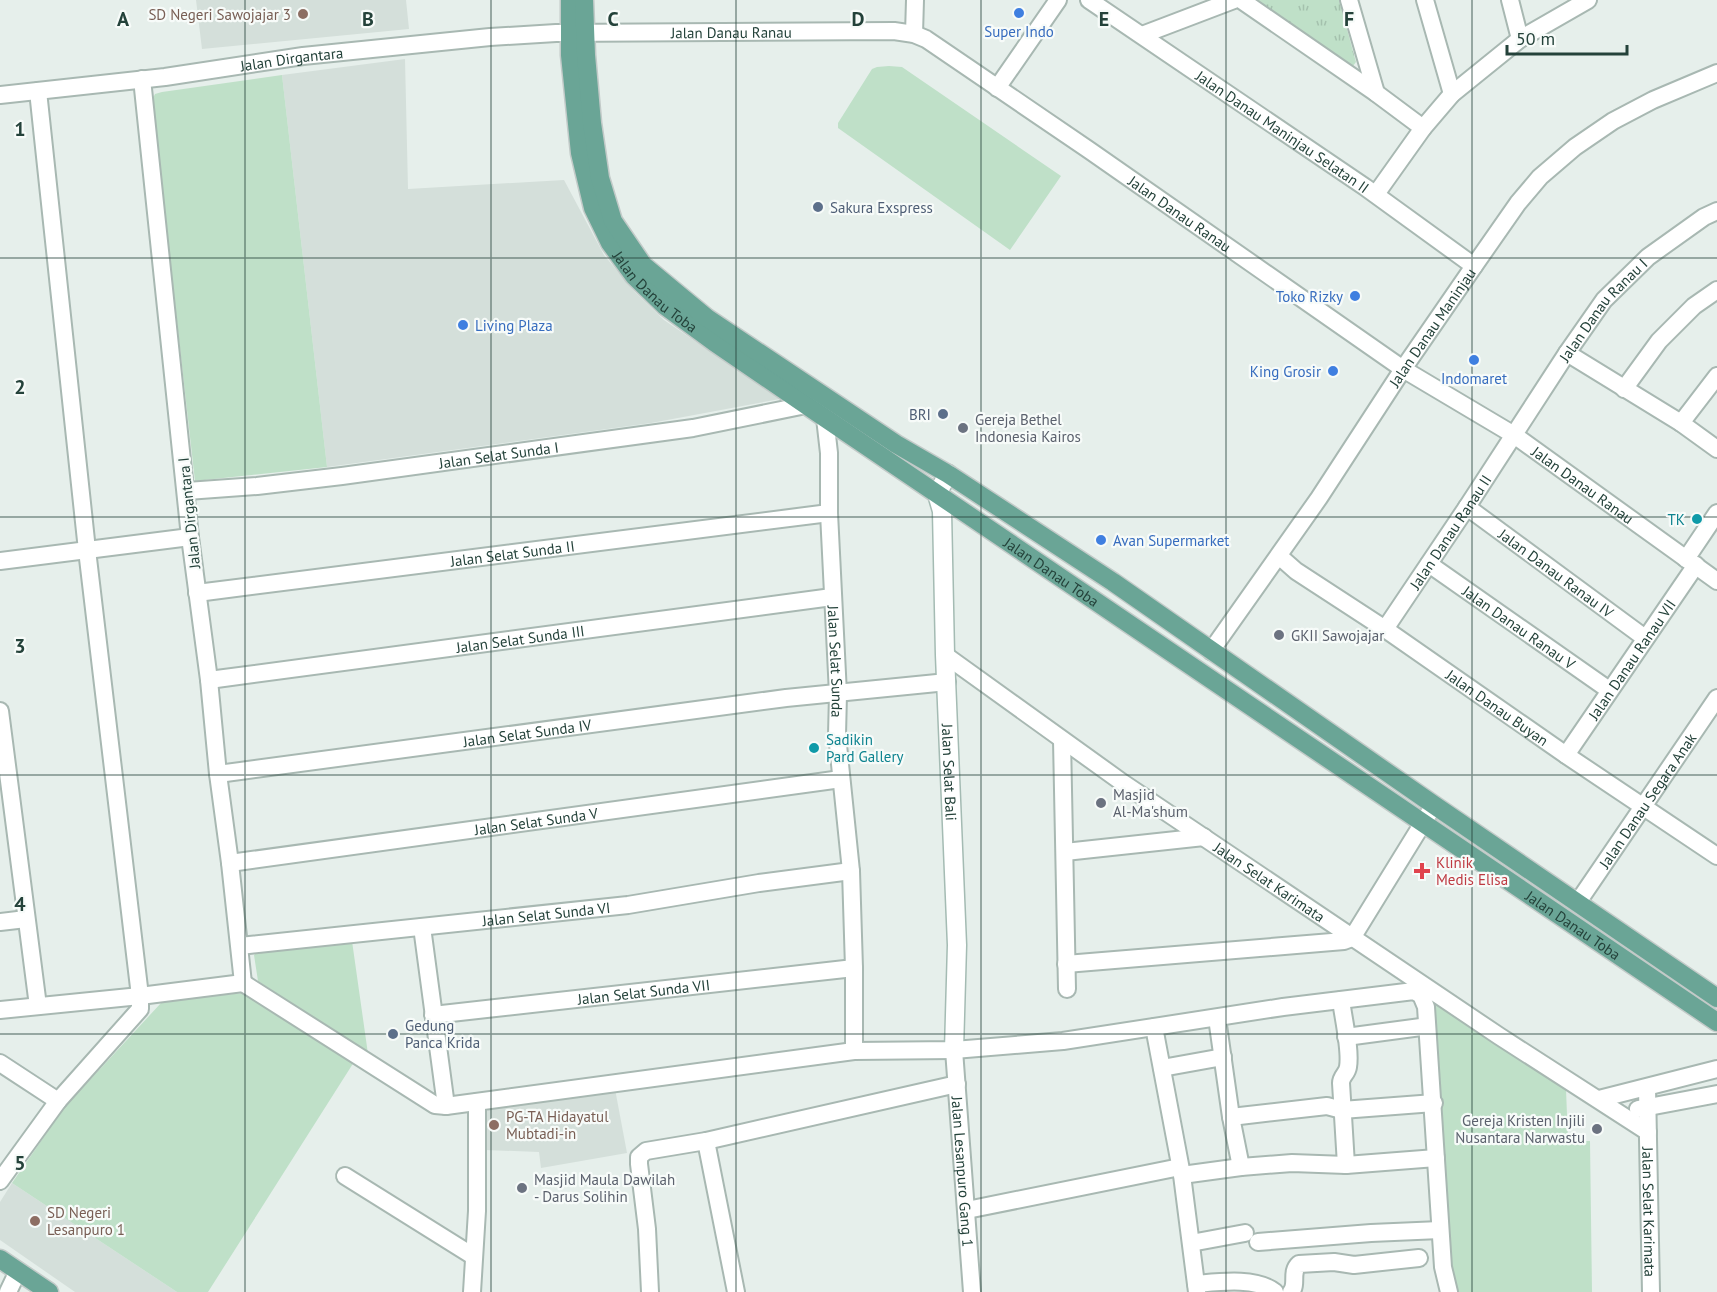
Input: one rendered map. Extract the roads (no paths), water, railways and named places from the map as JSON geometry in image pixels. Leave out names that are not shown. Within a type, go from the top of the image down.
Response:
[{"type":"main road","name":"Jalan Danau Toba","points":[[570,0],[600,178],[613,221],[643,265],[706,318],[896,444],[948,474],[1113,582],[1717,998]]},
{"type":"main road","name":"Jalan Danau Toba","points":[[584,0],[577,34],[572,80],[580,153],[592,208],[610,243],[634,276],[665,306],[806,405],[1717,1022]]},
{"type":"main road","points":[[0,1259],[49,1292]]},
{"type":"street","points":[[914,34],[915,0]]},
{"type":"street","points":[[997,88],[1058,0]]},
{"type":"street","name":"Jalan Danau Maninjau Selatan II","points":[[1089,0],[1376,195],[1474,266]]},
{"type":"street","points":[[1142,35],[1234,0]]},
{"type":"street","points":[[1241,0],[1424,128]]},
{"type":"street","points":[[1348,0],[1376,93]]},
{"type":"street","points":[[1425,0],[1452,94]]},
{"type":"street","points":[[1510,0],[1520,39]]},
{"type":"street","points":[[1376,195],[1424,128],[1452,94],[1520,39],[1588,0]]},
{"type":"street","name":"Jalan Danau Ranau","points":[[577,34],[894,31],[914,34],[926,39],[1403,369],[1514,435],[1717,581]]},
{"type":"street","name":"Jalan Dirgantara","points":[[0,95],[142,79],[303,56],[490,37],[577,34]]},
{"type":"street","name":"Jalan Danau Maninjau","points":[[1211,651],[1279,556],[1474,266],[1540,177],[1594,133],[1643,105],[1717,73]]},
{"type":"street","name":"Jalan Dirgantara I","points":[[142,79],[187,491],[190,537],[209,680],[243,983]]},
{"type":"street","points":[[0,1181],[58,1101],[140,1008],[87,550],[38,91]]},
{"type":"street","name":"Jalan Danau Ranau I","points":[[1514,435],[1604,300],[1648,257],[1704,217],[1717,211]]},
{"type":"street","points":[[1624,389],[1659,341],[1694,306],[1717,290]]},
{"type":"street","points":[[1567,353],[1681,423],[1717,448]]},
{"type":"street","points":[[1681,423],[1717,375]]},
{"type":"street","name":"Jalan Selat Sunda I","points":[[187,491],[342,476],[693,428],[806,405]]},
{"type":"street","name":"Jalan Selat Sunda","points":[[825,417],[829,453],[832,597],[838,694],[837,735],[851,871],[854,1051]]},
{"type":"street","name":"Jalan Danau Ranau II","points":[[1385,629],[1514,435]]},
{"type":"street","points":[[937,494],[948,474]]},
{"type":"street","name":"Jalan Selat Bali","points":[[937,494],[942,511],[945,655],[957,945],[954,1050]]},
{"type":"street","name":"Jalan Danau Ranau IV","points":[[1467,507],[1645,638]]},
{"type":"street","name":"Jalan Selat Sunda II","points":[[197,593],[829,513]]},
{"type":"street","name":"Jalan Danau Ranau VII","points":[[1566,755],[1645,638],[1691,562],[1717,513]]},
{"type":"street","points":[[0,561],[190,537]]},
{"type":"street","name":"Jalan Danau Buyan","points":[[1279,556],[1296,571],[1385,629],[1566,755],[1717,856]]},
{"type":"street","name":"Jalan Danau Ranau V","points":[[1429,564],[1610,690]]},
{"type":"street","name":"Jalan Selat Sunda III","points":[[209,680],[832,597]]},
{"type":"street","name":"Jalan Selat Karimata","points":[[945,655],[1123,783],[1499,1036],[1648,1132]]},
{"type":"street","name":"Jalan Selat Sunda IV","points":[[218,774],[786,698],[947,682]]},
{"type":"street","name":"Jalan Danau Segara Anak","points":[[1578,903],[1717,698]]},
{"type":"street","points":[[0,711],[7,834],[26,919],[38,1006]]},
{"type":"street","points":[[1062,740],[1067,989]]},
{"type":"street","name":"Jalan Selat Sunda V","points":[[230,863],[841,778]]},
{"type":"street","points":[[1066,964],[1332,942],[1352,938],[1434,805]]},
{"type":"street","points":[[1065,852],[1204,837]]},
{"type":"street","name":"Jalan Selat Sunda VI","points":[[240,946],[628,904],[851,871]]},
{"type":"street","points":[[0,922],[26,919]]},
{"type":"street","points":[[422,927],[446,1106]]},
{"type":"street","name":"Jalan Selat Sunda VII","points":[[433,1015],[854,968]]},
{"type":"street","points":[[0,1010],[243,983],[435,1105],[446,1106],[854,1051],[954,1050],[1063,1041],[1411,990],[1421,995],[1426,1007],[1434,1103],[1440,1230],[1443,1267],[1449,1292]]},
{"type":"street","points":[[1341,1000],[1348,1066],[1341,1078],[1346,1165]]},
{"type":"street","points":[[1217,1018],[1231,1117],[1241,1167]]},
{"type":"street","points":[[1346,1037],[1420,1027]]},
{"type":"street","points":[[1155,1028],[1181,1171],[1196,1288],[1226,1282],[1252,1283],[1269,1287],[1275,1292]]},
{"type":"street","name":"Jalan Lesanpuro Gang 1","points":[[954,1050],[972,1292]]},
{"type":"street","points":[[1162,1068],[1223,1057]]},
{"type":"street","points":[[0,1064],[58,1101]]},
{"type":"street","points":[[1599,1099],[1717,1069]]},
{"type":"street","points":[[650,1292],[647,1229],[639,1164],[641,1154],[650,1149],[706,1141],[957,1084]]},
{"type":"street","name":"Jalan Selat Karimata","points":[[1647,1088],[1651,1292]]},
{"type":"street","points":[[1620,1112],[1717,1094]]},
{"type":"street","points":[[472,1292],[477,1211],[477,1102]]},
{"type":"street","points":[[1231,1117],[1327,1106],[1342,1110],[1434,1103]]},
{"type":"street","points":[[706,1141],[736,1292]]},
{"type":"street","points":[[967,1210],[1181,1171],[1292,1164],[1346,1165],[1436,1158]]},
{"type":"street","points":[[345,1176],[473,1256]]},
{"type":"street","points":[[1191,1243],[1252,1238],[1440,1230]]},
{"type":"street","points":[[1291,1292],[1294,1286],[1295,1269],[1299,1264],[1334,1262],[1354,1265],[1419,1258]]},
{"type":"street","points":[[8,1292],[18,1271]]},
{"type":"place","name":"Super Indo","points":[[1019,13]]},
{"type":"place","name":"SD Negeri Sawojajar 3","points":[[303,14]]},
{"type":"place","name":"Sakura Exspress","points":[[818,207]]},
{"type":"place","name":"Toko Rizky","points":[[1355,296]]},
{"type":"place","name":"Living Plaza","points":[[463,325]]},
{"type":"place","name":"Indomaret","points":[[1474,360]]},
{"type":"place","name":"King Grosir","points":[[1333,371]]},
{"type":"place","name":"BRI","points":[[943,414]]},
{"type":"place","name":"Gereja Bethel Indonesia Kairos","points":[[963,428]]},
{"type":"place","name":"TK","points":[[1697,519]]},
{"type":"place","name":"Avan Supermarket","points":[[1101,540]]},
{"type":"place","name":"GKII Sawojajar","points":[[1279,635]]},
{"type":"place","name":"Sadikin Pard Gallery","points":[[814,748]]},
{"type":"place","name":"Masjid Al-Ma'shum","points":[[1101,803]]},
{"type":"place","name":"Klinik Medis Elisa","points":[[1422,871]]},
{"type":"place","name":"Gedung Panca Krida","points":[[393,1034]]},
{"type":"place","name":"PG-TA Hidayatul Mubtadi-in","points":[[494,1125]]},
{"type":"place","name":"Gereja Kristen Injili Nusantara Narwastu","points":[[1597,1129]]},
{"type":"place","name":"Masjid Maula Dawilah - Darus Solihin","points":[[522,1188]]},
{"type":"place","name":"SD Negeri Lesanpuro 1","points":[[35,1221]]}]
